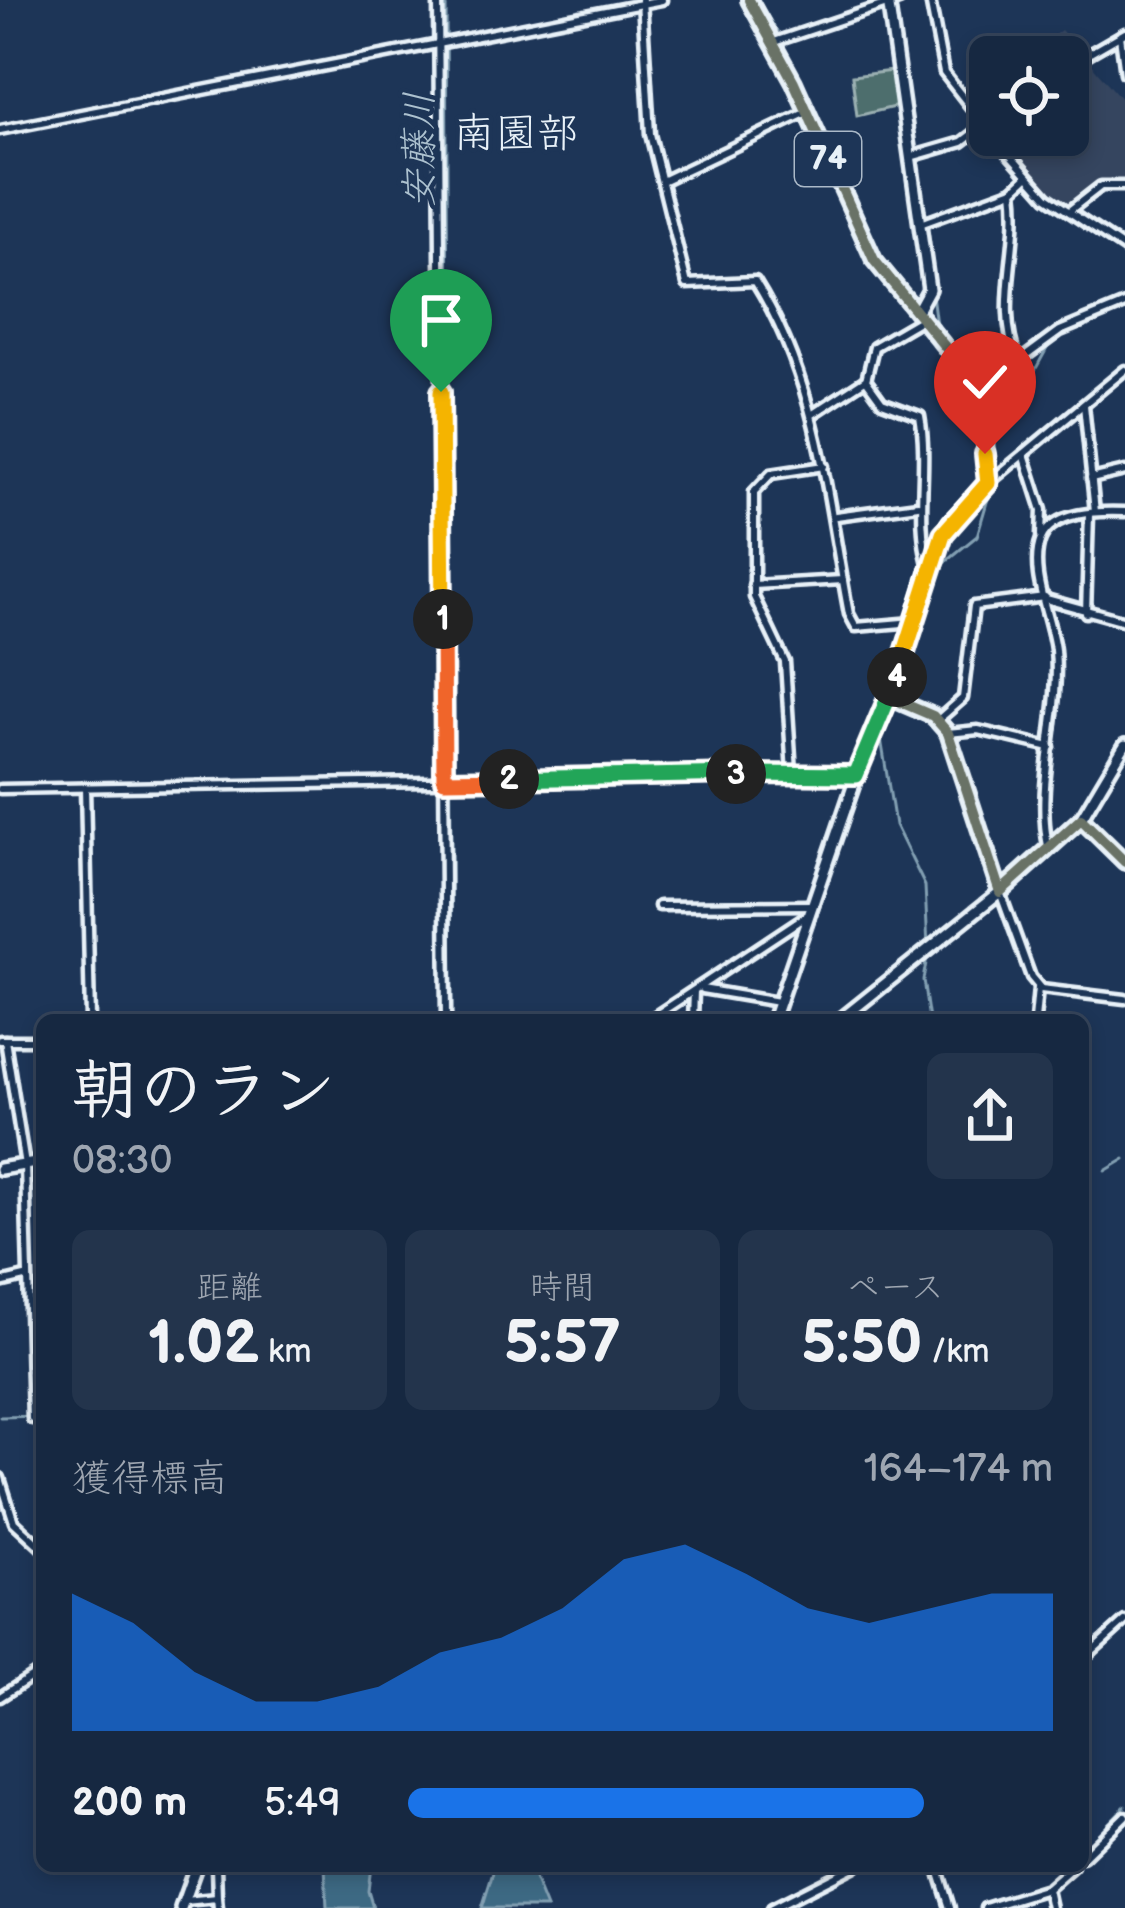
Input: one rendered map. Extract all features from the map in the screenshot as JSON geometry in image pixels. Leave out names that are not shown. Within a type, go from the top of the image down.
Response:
[{"type":"main road","name":"74","points":[[749,0],[774,41],[874,260],[977,392],[988,483]]},
{"type":"main road","points":[[988,483],[950,522],[930,567],[890,698],[937,720],[949,734],[1000,892],[1081,819],[1125,862]]},
{"type":"street","points":[[438,0],[446,1014]]},
{"type":"street","points":[[0,130],[662,0]]},
{"type":"street","points":[[931,0],[944,73],[969,105]]},
{"type":"street","points":[[774,41],[892,1],[929,289],[920,315],[874,347],[866,380],[812,414]]},
{"type":"street","points":[[642,2],[650,134],[689,287],[754,281],[812,414],[856,627],[914,622]]},
{"type":"street","points":[[1089,54],[1122,35],[1125,72]]},
{"type":"street","points":[[662,181],[807,112]]},
{"type":"street","points":[[910,157],[969,139]]},
{"type":"street","points":[[1010,156],[1069,212],[1125,249]]},
{"type":"street","points":[[920,224],[1013,190],[1027,177]]},
{"type":"street","points":[[1069,212],[1101,186],[1125,186]]},
{"type":"street","points":[[1013,190],[1014,251],[1005,332],[1018,361]]},
{"type":"street","points":[[977,392],[1060,332],[1125,304]]},
{"type":"street","points":[[988,483],[1125,370]]},
{"type":"street","points":[[866,380],[882,402],[920,416],[923,458],[918,505],[930,567]]},
{"type":"street","points":[[1084,405],[1092,513],[1086,613]]},
{"type":"street","points":[[1024,454],[1042,512],[1037,567],[1055,665],[1050,849]]},
{"type":"street","points":[[792,773],[785,662],[756,610],[754,492],[771,474],[824,466]]},
{"type":"street","points":[[1091,479],[1125,471]]},
{"type":"street","points":[[836,516],[918,505]]},
{"type":"street","points":[[1042,512],[1054,522]]},
{"type":"street","points":[[1041,539],[1054,522],[1092,513],[1125,512]]},
{"type":"street","points":[[753,585],[843,580]]},
{"type":"street","points":[[937,720],[963,698],[974,606],[1046,598],[1125,621]]},
{"type":"street","points":[[775,1014],[856,775],[890,698]]},
{"type":"street","points":[[949,734],[978,730],[1050,747]]},
{"type":"street","points":[[1081,819],[1125,745]]},
{"type":"street","points":[[0,789],[856,775]]},
{"type":"street","points":[[85,787],[89,1014]]},
{"type":"street","points":[[848,1014],[1000,892],[1038,987],[1035,1014]]},
{"type":"street","points":[[658,906],[811,909]]},
{"type":"street","points":[[658,1014],[811,909]]},
{"type":"street","points":[[1038,987],[1049,994],[1125,999]]},
{"type":"street","points":[[696,990],[779,1002]]},
{"type":"street","points":[[694,1014],[696,990]]},
{"type":"street","points":[[32,1419],[25,1165],[3,1040],[36,1040]]},
{"type":"street","points":[[0,1169],[36,1163]]},
{"type":"street","points":[[0,1283],[25,1277]]},
{"type":"street","points":[[0,1478],[14,1522],[36,1542]]},
{"type":"street","points":[[1089,1654],[1125,1621]]},
{"type":"street","points":[[0,1697],[36,1674]]},
{"type":"street","points":[[1089,1851],[1125,1816]]},
{"type":"street","points":[[194,1872],[183,1904],[217,1898]]},
{"type":"street","points":[[216,1872],[218,1908]]},
{"type":"street","points":[[772,1908],[843,1872]]},
{"type":"street","points":[[939,1872],[950,1908]]},
{"type":"street","points":[[985,1908],[1047,1889],[1066,1872]]},
{"type":"street","points":[[1047,1889],[1052,1908]]},
{"type":"shaded area","points":[[1089,62],[1125,103],[1125,183],[1101,183],[1067,207],[1040,186],[1015,156],[1089,156]]},
{"type":"shaded area","points":[[325,1872],[370,1872],[368,1891],[373,1908],[327,1908]]},
{"type":"shaded area","points":[[493,1872],[531,1872],[546,1908],[482,1908]]},
{"type":"green space","points":[[892,71],[898,106],[857,116],[852,76]]},
{"type":"waterway","name":"安藤川","points":[[446,0],[452,1014]]},
{"type":"waterway","points":[[758,0],[777,32]]},
{"type":"waterway","points":[[895,6],[936,325],[969,360],[986,403]]},
{"type":"waterway","points":[[1058,336],[1125,309]]},
{"type":"waterway","points":[[990,431],[1016,405],[1051,341]]},
{"type":"waterway","points":[[897,696],[935,570],[977,536],[994,478]]},
{"type":"waterway","points":[[884,724],[893,705]]},
{"type":"waterway","points":[[880,732],[895,825],[925,886],[928,947]]},
{"type":"waterway","points":[[927,957],[923,980],[928,1014]]},
{"type":"waterway","points":[[1105,1171],[1125,1159]]},
{"type":"waterway","name":"安藤川","points":[[0,1417],[36,1416]]},
{"type":"waterway","points":[[1089,1844],[1125,1806]]},
{"type":"waterway","points":[[1055,1908],[1049,1883],[1060,1872]]},
{"type":"district","name":"南園部","points":[[516,134]]},
{"type":"route","points":[[441,392],[444,780],[856,775],[890,698],[934,553],[950,522],[988,483],[985,454]]}]
